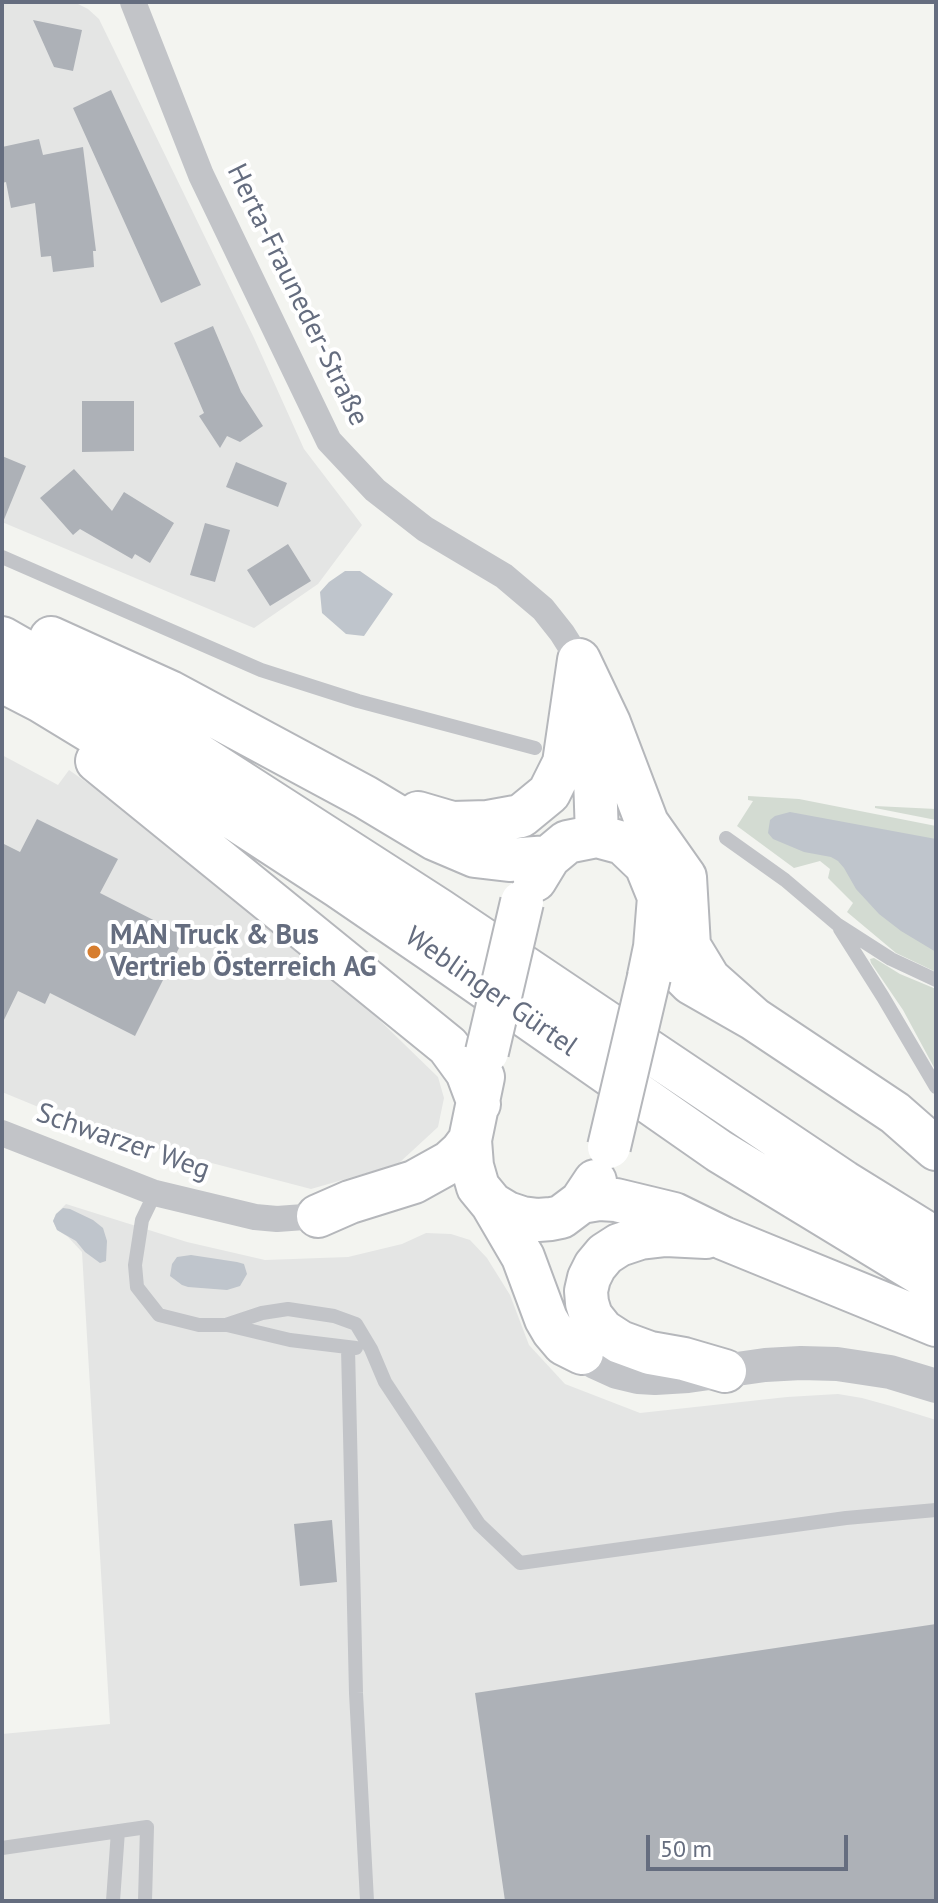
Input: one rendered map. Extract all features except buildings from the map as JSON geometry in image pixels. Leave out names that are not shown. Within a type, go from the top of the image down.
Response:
[{"type":"main road","points":[[2,615],[170,692],[365,797],[435,839],[475,856],[509,860],[549,857]]},
{"type":"main road","name":"Weblinger Gürtel","points":[[2,638],[130,711],[439,910],[844,1182],[936,1239]]},
{"type":"main road","points":[[365,797],[452,823],[488,822],[521,816],[549,793],[564,763],[579,660]]},
{"type":"main road","points":[[579,660],[589,696],[597,836]]},
{"type":"main road","points":[[579,660],[609,723],[647,823],[685,877],[689,946],[709,979],[754,1019]]},
{"type":"main road","name":"Weblinger Gürtel","points":[[2,681],[41,701],[230,816],[423,943],[719,1151],[936,1283]]},
{"type":"main road","points":[[2,693],[73,742],[240,875],[448,1046],[467,1072],[474,1122],[461,1152],[450,1162],[414,1182],[350,1202],[318,1216]]},
{"type":"main road","points":[[597,836],[623,843],[646,865],[659,897],[652,962],[609,1147],[597,1178],[555,1232],[555,1287],[560,1307],[582,1353],[564,1344],[553,1331],[523,1257],[478,1187],[472,1166],[474,1122],[487,1052],[522,902],[549,857],[567,842],[597,836]]},
{"type":"main road","points":[[652,962],[754,1019],[895,1113],[936,1149]]},
{"type":"main road","points":[[318,1216],[365,1216],[467,1192],[488,1199],[507,1213],[538,1220],[607,1199],[674,1214],[723,1238],[936,1325]]},
{"type":"main road","points":[[723,1238],[666,1235],[640,1238],[619,1245],[605,1254],[595,1266],[586,1291],[591,1316],[603,1331],[620,1342],[650,1353],[725,1371]]},
{"type":"street","name":"Herta-Frauneder-Straße","points":[[133,2],[201,175],[329,441],[375,490],[425,529],[504,576],[543,609],[579,660]]},
{"type":"street","name":"Schwarzer Weg","points":[[2,1133],[155,1193],[255,1217],[318,1216]]},
{"type":"street","points":[[582,1353],[617,1372],[638,1377],[688,1376],[789,1364],[837,1364],[890,1372],[936,1386]]},
{"type":"lane","points":[[2,557],[261,670],[358,701],[535,748]]},
{"type":"lane","points":[[726,838],[785,880],[838,925],[900,964],[936,980]]},
{"type":"lane","points":[[838,925],[936,1087]]},
{"type":"lane","points":[[155,1193],[142,1220],[135,1265],[137,1287],[159,1315],[199,1325],[226,1325],[290,1340],[371,1349]]},
{"type":"lane","points":[[226,1325],[262,1313],[288,1309],[334,1316],[356,1324],[385,1382],[479,1524],[520,1563],[846,1518],[936,1510]]},
{"type":"lane","points":[[348,1348],[356,1693],[367,1901]]},
{"type":"lane","points":[[2,1848],[147,1827],[145,1901]]},
{"type":"lane","points":[[113,1901],[118,1831]]},
{"type":"shaded area","points":[[2,2],[74,2],[99,19],[254,338],[304,449],[362,525],[318,584],[254,628],[2,522]]},
{"type":"shaded area","points":[[345,571],[360,571],[393,594],[364,636],[346,634],[322,613],[320,592]]},
{"type":"shaded area","points":[[2,755],[58,785],[69,770],[133,815],[330,972],[438,1077],[444,1098],[438,1127],[398,1164],[311,1189],[162,1150],[2,1092]]},
{"type":"shaded area","points":[[748,796],[799,799],[936,826],[936,972],[896,953],[847,912],[853,903],[828,878],[830,869],[820,861],[794,868],[737,826],[753,801],[748,800]]},
{"type":"shaded area","points":[[875,808],[936,809],[936,820]]},
{"type":"shaded area","points":[[790,812],[936,839],[936,952],[879,914],[856,889],[838,861],[773,839],[768,833],[770,820]]},
{"type":"shaded area","points":[[874,958],[900,974],[936,989],[936,1071],[903,1010],[871,963],[870,959]]},
{"type":"shaded area","points":[[66,1204],[187,1242],[265,1260],[348,1257],[402,1244],[426,1233],[451,1234],[470,1240],[487,1258],[510,1295],[529,1345],[565,1384],[640,1413],[838,1394],[936,1420],[936,1901],[2,1901],[2,1734],[110,1724],[82,1252],[57,1230],[53,1221]]},
{"type":"shaded area","points":[[63,1208],[93,1220],[103,1228],[107,1241],[106,1261],[100,1263],[76,1241],[57,1230],[53,1221]]},
{"type":"shaded area","points":[[191,1255],[244,1264],[247,1274],[240,1286],[227,1290],[182,1285],[170,1276],[172,1264],[177,1257]]},
{"type":"place","name":"MAN Truck & Bus Vertrieb Österreich AG","points":[[94,952]]}]
